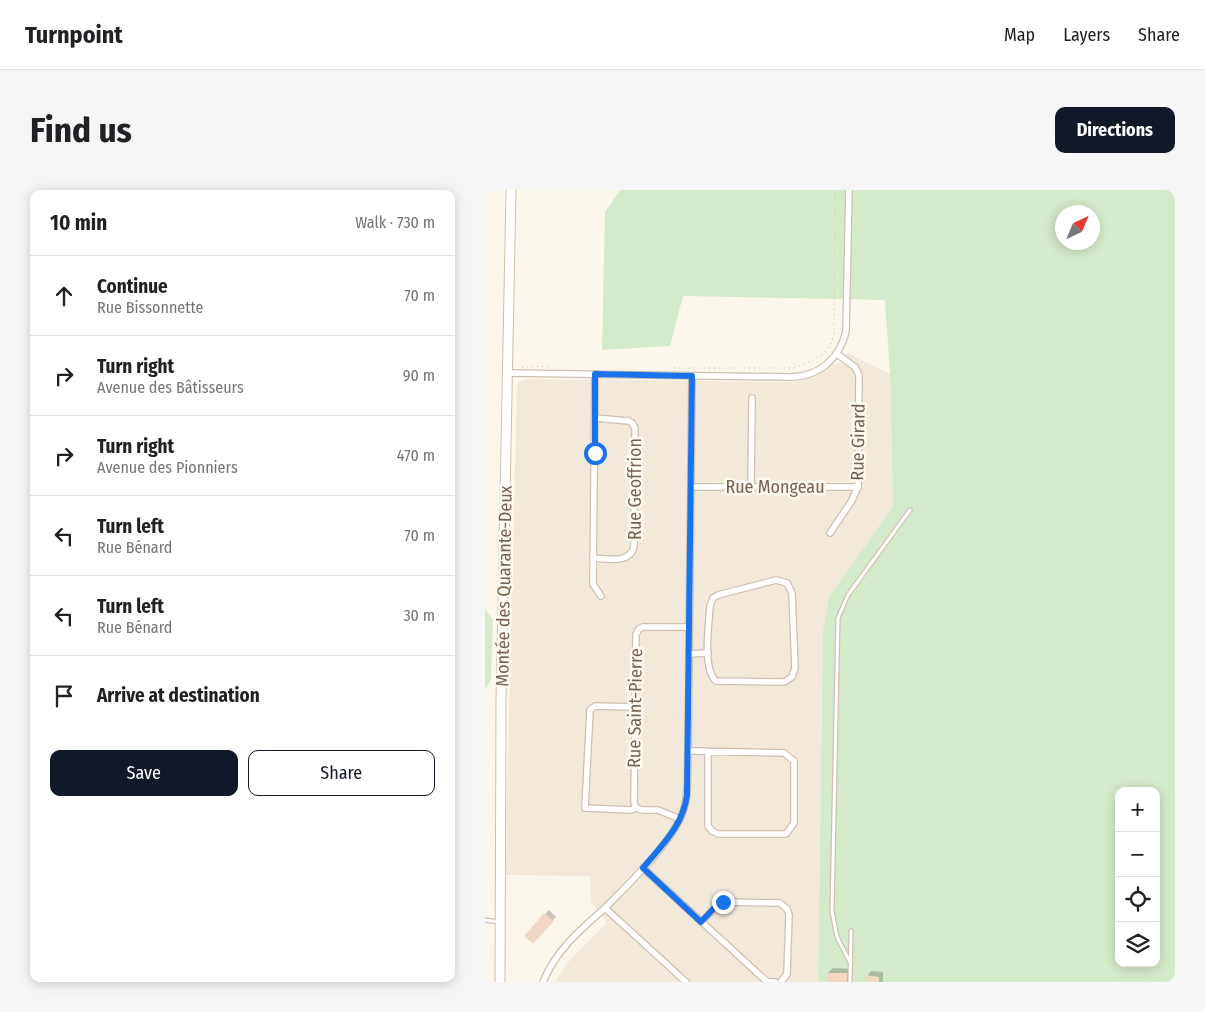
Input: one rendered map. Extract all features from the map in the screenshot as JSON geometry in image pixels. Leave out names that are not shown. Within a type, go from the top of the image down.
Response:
[{"type":"main road","name":"Montée des Quarante-Deux","points":[[500,982],[511,190]]},
{"type":"street","points":[[507,373],[800,377],[819,370],[827,365],[837,354],[844,341],[847,326],[849,190]]},
{"type":"street","name":"Rue Girard","points":[[830,533],[851,502],[858,487],[859,375],[855,367],[837,354]]},
{"type":"street","points":[[595,374],[593,584],[601,596]]},
{"type":"street","points":[[543,982],[550,966],[564,947],[605,908],[671,835],[680,819],[687,795],[692,376]]},
{"type":"street","points":[[751,487],[753,398]]},
{"type":"street","name":"Rue Geoffrion","points":[[593,558],[628,557],[634,551],[635,537],[635,428],[629,421],[595,418]]},
{"type":"street","name":"Rue Mongeau","points":[[691,487],[858,487]]},
{"type":"street","points":[[776,580],[787,583],[792,593],[795,668],[792,677],[785,682],[716,681],[710,674],[708,653],[710,606],[713,598],[718,595],[776,580]]},
{"type":"street","name":"Rue Saint-Pierre","points":[[636,808],[634,802],[636,636],[638,631],[645,627],[689,627]]},
{"type":"street","points":[[689,654],[708,653]]},
{"type":"street","points":[[635,707],[595,706],[589,712],[585,808],[658,810],[680,819]]},
{"type":"street","points":[[688,751],[708,751],[784,753],[790,756],[794,761],[794,823],[786,834],[718,834],[712,831],[708,826],[708,751]]},
{"type":"street","points":[[643,868],[763,978],[768,982],[775,982]]},
{"type":"street","points":[[701,922],[716,906],[723,902],[780,903],[785,906],[789,914],[787,974],[781,982]]},
{"type":"street","points":[[605,908],[686,982]]},
{"type":"lane","points":[[850,962],[837,937],[832,911],[838,618],[848,595],[910,510]]},
{"type":"lane","points":[[485,920],[500,922]]},
{"type":"lane","points":[[850,982],[851,931]]},
{"type":"path","points":[[671,368],[794,368],[813,360],[827,350],[834,333],[835,190]]},
{"type":"path","points":[[524,366],[549,366]]},
{"type":"shaded area","points":[[847,353],[890,374],[893,506],[829,597],[823,630],[818,982],[555,982],[569,961],[607,923],[591,902],[590,876],[505,875],[517,386],[520,381],[529,379],[795,382],[818,375],[833,364],[841,363]]},
{"type":"green space","points":[[620,190],[1175,190],[1175,982],[818,982],[823,630],[829,597],[893,506],[890,374],[885,300],[683,296],[670,346],[602,350],[605,212]]},
{"type":"green space","points":[[485,609],[493,620],[491,679],[485,690]]},
{"type":"building","points":[[544,913],[554,921],[533,944],[524,936]]},
{"type":"building","points":[[827,973],[847,973],[847,982],[827,982]]},
{"type":"building","points":[[865,975],[879,977],[879,982],[865,982]]},
{"type":"route","points":[[595,453],[595,374],[692,376],[687,795],[682,816],[677,826],[643,868],[701,922],[716,906],[723,902]]}]
